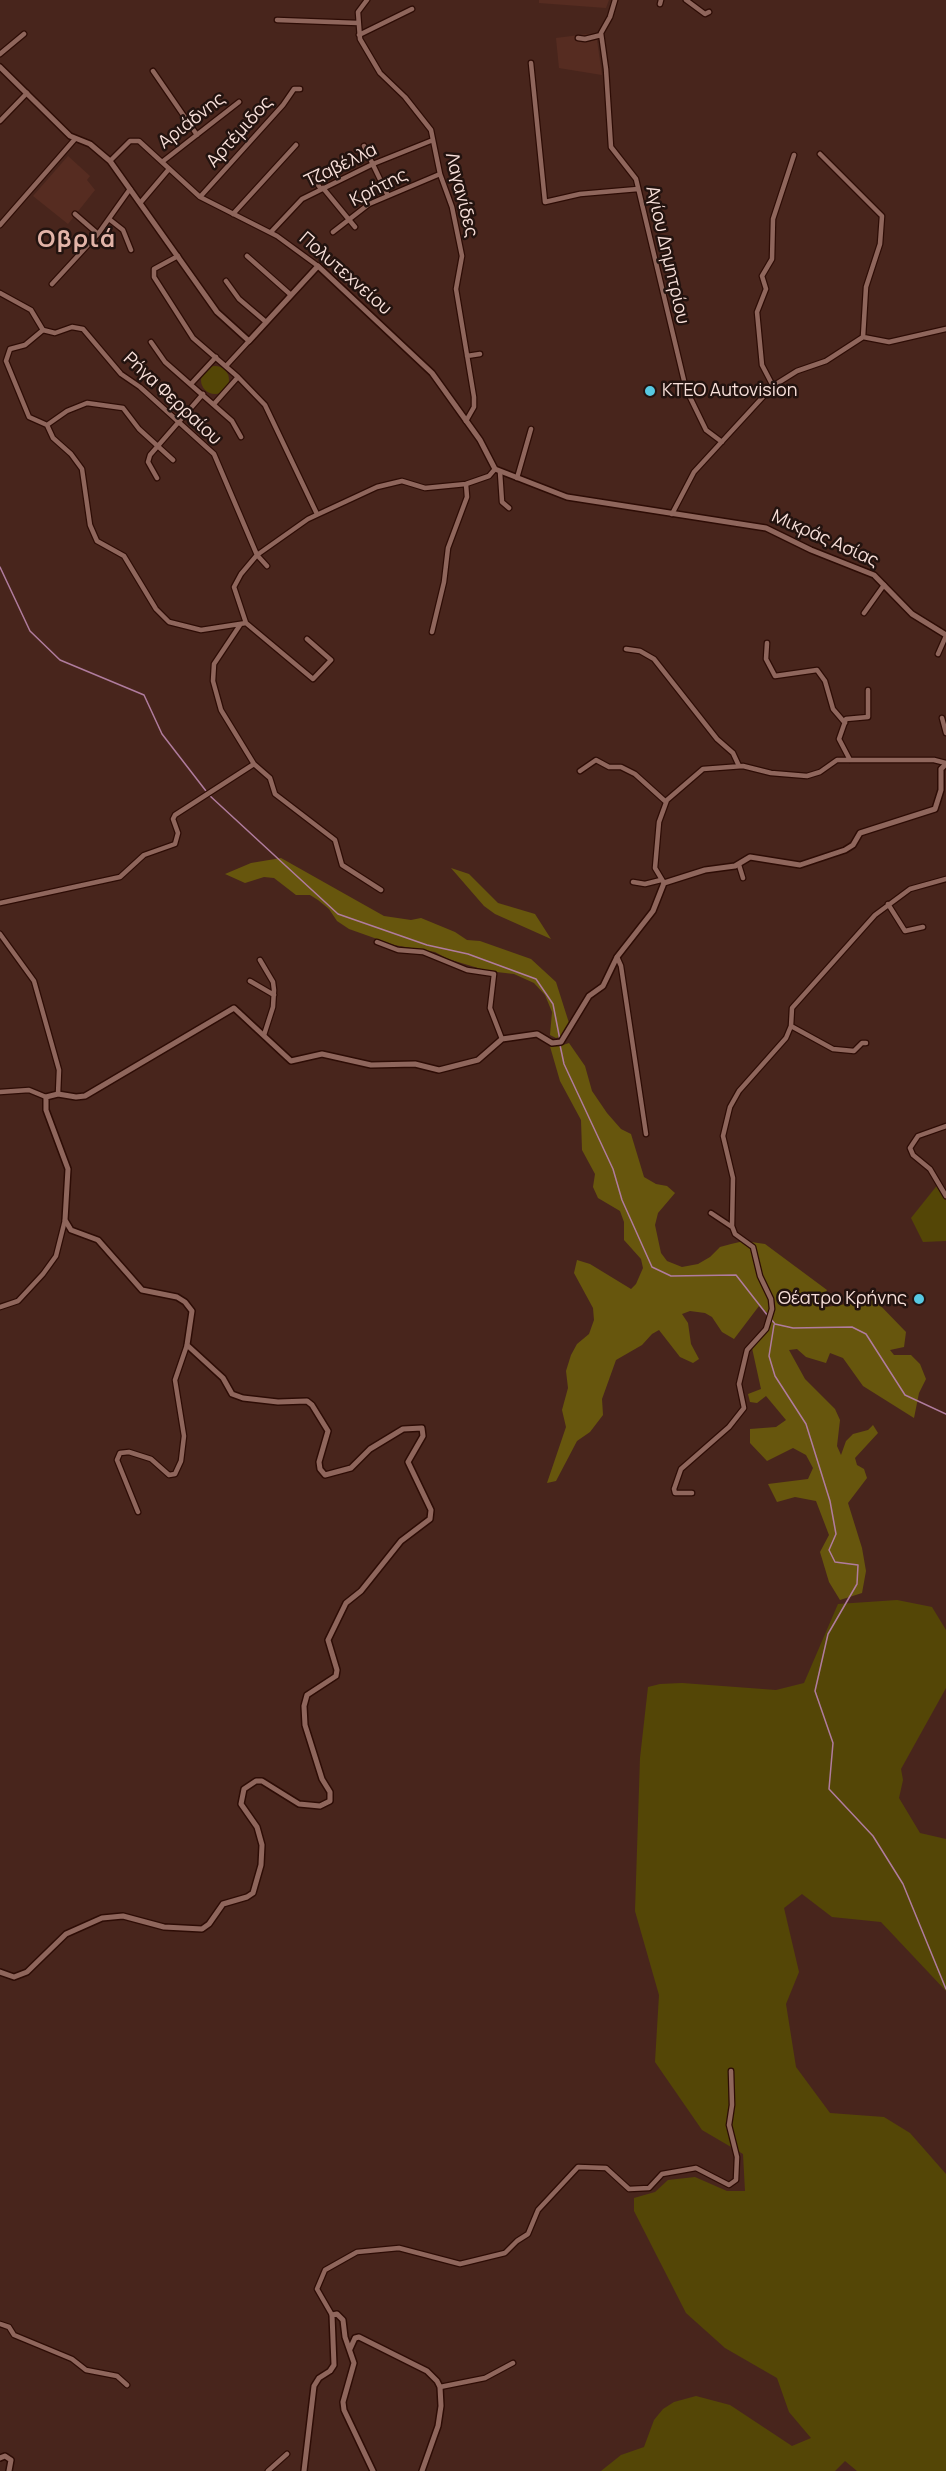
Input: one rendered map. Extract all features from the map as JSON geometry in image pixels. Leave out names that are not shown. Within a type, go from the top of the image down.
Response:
[{"type":"street","name":"Λαγανίδες","points":[[367,0],[359,10],[359,35],[380,73],[413,106],[431,130],[440,174],[452,207],[462,256],[456,289],[474,402],[466,421]]},
{"type":"street","points":[[578,38],[585,39],[601,35],[615,0]]},
{"type":"street","points":[[686,0],[705,14],[709,12]]},
{"type":"street","points":[[359,35],[412,9]]},
{"type":"street","points":[[278,20],[358,23]]},
{"type":"street","points":[[0,54],[24,34]]},
{"type":"street","name":"Αγίου Δημητρίου","points":[[601,35],[606,69],[611,147],[633,172],[682,379],[706,430],[722,442]]},
{"type":"street","points":[[531,63],[545,202],[580,194],[638,189]]},
{"type":"street","points":[[0,68],[75,139],[90,144],[110,161],[219,314],[249,341]]},
{"type":"street","points":[[153,71],[197,135]]},
{"type":"street","name":"Αρτέμιδος","points":[[200,197],[283,105],[292,91],[300,89]]},
{"type":"street","points":[[0,121],[27,93]]},
{"type":"street","name":"Αριάδνης","points":[[162,162],[239,102]]},
{"type":"street","points":[[0,225],[75,139]]},
{"type":"street","name":"Πολυτεχνείου","points":[[110,161],[129,141],[135,139],[143,143],[200,197],[271,232],[318,266],[432,373],[498,471]]},
{"type":"street","name":"Τζαβέλλα","points":[[271,232],[295,204],[322,188],[434,140]]},
{"type":"street","points":[[233,214],[296,145]]},
{"type":"street","points":[[364,146],[388,196]]},
{"type":"street","points":[[820,154],[882,216],[880,244],[866,287],[863,338]]},
{"type":"street","points":[[773,386],[762,365],[757,312],[766,289],[762,276],[772,260],[773,219],[794,155]]},
{"type":"street","points":[[141,202],[169,169]]},
{"type":"street","points":[[310,174],[355,227]]},
{"type":"street","name":"Κρήτης","points":[[333,231],[348,219],[388,196],[440,174]]},
{"type":"street","points":[[52,284],[98,234],[131,188]]},
{"type":"street","points":[[75,214],[98,234]]},
{"type":"street","points":[[109,219],[123,230],[131,250]]},
{"type":"street","points":[[178,256],[154,269],[154,277],[193,338],[238,376],[268,410],[317,514]]},
{"type":"street","points":[[247,256],[291,295]]},
{"type":"street","points":[[226,366],[318,266]]},
{"type":"street","points":[[226,281],[239,299],[266,322]]},
{"type":"street","points":[[0,293],[28,307],[36,314],[43,330],[25,345],[10,349],[6,362],[28,417],[47,425],[53,438],[71,454],[82,469],[92,533],[97,541],[108,544],[124,556],[160,614],[169,622],[195,629],[216,630],[246,623]]},
{"type":"street","name":"Ρήγα Φερραίου","points":[[43,330],[55,333],[72,327],[82,328],[121,374],[214,454],[257,555],[267,566]]},
{"type":"street","points":[[307,639],[331,660],[313,679],[246,623],[234,588],[241,574],[257,555],[317,514],[357,495],[393,482],[402,481],[433,488],[466,484],[498,471],[567,497],[672,514],[694,472],[773,386],[796,371],[826,361],[863,338],[889,342],[946,329]]},
{"type":"street","points":[[151,342],[163,360],[233,422],[241,437]]},
{"type":"street","points":[[468,356],[480,354]]},
{"type":"street","points":[[191,384],[216,357]]},
{"type":"street","points":[[214,404],[238,376]]},
{"type":"street","points":[[157,478],[148,460],[157,446],[202,394]]},
{"type":"street","points":[[47,425],[76,406],[87,403],[120,408],[125,410],[138,428],[173,460]]},
{"type":"street","points":[[517,478],[531,429]]},
{"type":"street","points":[[498,471],[502,502],[509,508]]},
{"type":"street","points":[[432,632],[444,582],[448,548],[467,497],[466,484]]},
{"type":"street","name":"Μικράς Ασίας","points":[[672,514],[766,528],[811,550],[868,572],[912,614],[946,636]]},
{"type":"street","points":[[864,613],[884,585]]},
{"type":"street","points":[[240,625],[215,660],[213,681],[219,705],[254,764],[270,778],[275,794],[335,840],[342,865],[381,890]]},
{"type":"street","points":[[938,654],[946,636]]},
{"type":"street","points":[[767,643],[766,659],[775,676],[817,670],[825,681],[833,709],[845,723]]},
{"type":"street","points":[[626,649],[649,655],[654,659],[717,739],[732,751],[739,766]]},
{"type":"street","points":[[850,760],[839,739],[846,718],[868,717],[868,690]]},
{"type":"street","points":[[942,718],[946,733]]},
{"type":"street","points":[[580,771],[596,760],[609,767],[621,767],[635,774],[666,802]]},
{"type":"street","points":[[0,1092],[29,1090],[46,1097],[58,1094],[85,1096],[231,1009],[239,1011],[291,1061],[322,1054],[371,1065],[415,1064],[439,1070],[478,1060],[502,1039],[537,1034],[559,1043],[589,996],[603,986],[617,957],[653,911],[662,881],[655,868],[657,832],[666,802],[701,770],[739,766],[776,774],[807,776],[820,772],[836,760],[934,760],[946,764],[941,769],[943,784],[935,809],[860,833],[853,845],[845,850],[806,864],[750,857],[739,865],[705,870],[662,881],[645,884],[633,882]]},
{"type":"street","points":[[0,903],[120,877],[144,855],[175,844],[178,832],[173,819],[175,815],[254,764]]},
{"type":"street","points":[[739,865],[743,878]]},
{"type":"street","points":[[692,1492],[675,1493],[674,1489],[681,1469],[729,1427],[744,1408],[739,1384],[747,1350],[766,1329],[772,1309],[771,1299],[760,1276],[753,1247],[735,1234],[732,1227],[733,1178],[723,1137],[734,1099],[786,1038],[792,1026],[792,1008],[855,937],[888,904],[913,888],[946,879]]},
{"type":"street","points":[[888,904],[905,931],[923,927]]},
{"type":"street","points":[[0,934],[34,981],[59,1070],[58,1094]]},
{"type":"street","points":[[377,942],[398,950],[423,952],[467,970],[494,974],[490,1008],[502,1039]]},
{"type":"street","points":[[617,957],[621,966],[646,1134]]},
{"type":"street","points":[[260,960],[273,982],[274,995],[264,1035]]},
{"type":"street","points":[[250,981],[274,995]]},
{"type":"street","points":[[792,1026],[833,1049],[854,1051],[862,1043],[866,1043]]},
{"type":"street","points":[[0,1307],[18,1301],[43,1274],[56,1256],[65,1220],[68,1169],[46,1110],[46,1097]]},
{"type":"street","points":[[946,1126],[918,1136],[913,1140],[910,1148],[913,1155],[930,1168],[946,1196]]},
{"type":"street","points":[[711,1213],[732,1227]]},
{"type":"street","points":[[65,1220],[74,1233],[98,1240],[142,1290],[177,1297],[185,1302],[192,1311],[187,1345],[176,1380],[184,1436],[181,1461],[175,1474],[169,1475],[151,1459],[129,1452],[120,1454],[117,1460],[138,1512]]},
{"type":"street","points":[[0,1972],[14,1977],[27,1972],[66,1934],[102,1918],[123,1916],[164,1927],[202,1929],[209,1924],[223,1904],[253,1893],[261,1865],[262,1845],[257,1827],[241,1804],[244,1789],[256,1781],[262,1781],[299,1804],[320,1806],[330,1801],[330,1792],[322,1779],[305,1725],[304,1706],[307,1695],[336,1676],[337,1670],[328,1640],[346,1603],[361,1591],[401,1541],[431,1515],[431,1510],[408,1462],[423,1436],[422,1428],[403,1429],[370,1449],[351,1468],[325,1475],[320,1469],[319,1462],[328,1431],[309,1402],[261,1401],[232,1394],[222,1378],[187,1345]]},
{"type":"street","points":[[304,2471],[314,2386],[319,2378],[330,2371],[333,2365],[332,2315],[317,2289],[325,2270],[357,2252],[399,2248],[460,2264],[505,2253],[528,2234],[538,2210],[578,2167],[606,2168],[629,2189],[649,2188],[662,2174],[696,2168],[729,2185],[736,2180],[737,2157],[729,2125],[732,2105],[730,2071]]},
{"type":"street","points":[[332,2315],[340,2315],[343,2319],[345,2337],[354,2363],[343,2402],[344,2410],[373,2471]]},
{"type":"street","points":[[0,2324],[9,2327],[14,2335],[72,2359],[87,2370],[117,2376],[128,2385]]},
{"type":"street","points":[[350,2349],[355,2338],[359,2337],[427,2371],[440,2387],[438,2426],[422,2471]]},
{"type":"street","points":[[440,2387],[485,2378],[513,2363]]},
{"type":"street","points":[[268,2471],[287,2454]]},
{"type":"street","points":[[0,2458],[5,2456],[11,2460],[9,2471]]},
{"type":"shaded area","points":[[539,0],[609,0],[606,8],[539,3]]},
{"type":"shaded area","points":[[596,33],[602,75],[559,68],[556,38]]},
{"type":"shaded area","points":[[68,156],[90,176],[87,180],[95,190],[68,224],[33,196]]},
{"type":"shaded area","points":[[215,366],[225,370],[229,380],[225,390],[215,394],[205,390],[201,380],[205,370]]},
{"type":"shaded area","points":[[281,858],[384,916],[411,920],[421,918],[455,932],[467,940],[480,941],[531,959],[556,982],[569,1023],[563,1036],[556,1038],[550,1035],[552,1012],[545,995],[534,983],[514,974],[488,971],[448,959],[435,952],[394,945],[349,929],[337,921],[329,909],[318,900],[310,895],[296,895],[274,878],[264,877],[245,883],[225,874],[251,863]]},
{"type":"shaded area","points":[[451,868],[469,874],[498,903],[535,914],[551,939],[495,914],[484,906]]},
{"type":"shaded area","points":[[549,1043],[563,1045],[569,1043],[585,1066],[592,1091],[621,1129],[631,1134],[644,1177],[656,1184],[667,1186],[675,1193],[658,1213],[655,1225],[661,1253],[667,1261],[682,1267],[698,1264],[720,1247],[744,1241],[765,1244],[827,1290],[822,1299],[826,1307],[875,1300],[906,1332],[904,1347],[890,1350],[894,1355],[911,1355],[920,1364],[926,1379],[919,1393],[914,1418],[863,1386],[843,1358],[830,1353],[826,1363],[806,1357],[797,1349],[789,1350],[805,1379],[835,1409],[840,1420],[837,1446],[841,1455],[846,1441],[853,1434],[868,1430],[873,1425],[878,1433],[855,1458],[857,1465],[864,1469],[867,1478],[848,1503],[862,1548],[866,1571],[862,1593],[840,1600],[829,1582],[820,1552],[829,1535],[816,1501],[795,1497],[777,1502],[768,1484],[808,1479],[813,1468],[806,1455],[793,1448],[767,1461],[750,1443],[750,1429],[776,1427],[786,1420],[766,1396],[757,1403],[750,1402],[748,1394],[761,1389],[752,1348],[770,1322],[767,1313],[759,1306],[734,1339],[722,1332],[712,1317],[705,1313],[690,1311],[682,1314],[688,1323],[691,1344],[699,1359],[693,1363],[680,1357],[659,1330],[642,1345],[616,1360],[602,1399],[603,1415],[590,1432],[577,1441],[556,1481],[547,1483],[566,1427],[562,1410],[568,1388],[566,1371],[577,1344],[589,1334],[594,1320],[593,1308],[574,1273],[577,1260],[590,1264],[631,1289],[636,1284],[643,1268],[641,1259],[624,1240],[624,1222],[620,1211],[598,1198],[593,1187],[595,1174],[582,1150],[581,1120],[560,1081]]},
{"type":"shaded area","points":[[939,1183],[946,1199],[946,1241],[923,1242],[911,1218]]},
{"type":"shaded area","points":[[897,1600],[932,1607],[946,1630],[946,1688],[901,1769],[903,1780],[899,1798],[920,1833],[946,1839],[946,1991],[881,1922],[832,1917],[802,1894],[784,1908],[799,1972],[786,2004],[796,2067],[830,2113],[884,2117],[910,2133],[946,2174],[946,2471],[857,2471],[845,2461],[835,2471],[601,2471],[621,2455],[644,2447],[654,2420],[663,2409],[674,2402],[696,2396],[730,2405],[792,2446],[811,2438],[789,2412],[777,2378],[725,2348],[686,2313],[634,2211],[634,2198],[655,2192],[668,2180],[695,2177],[727,2191],[745,2191],[743,2154],[702,2130],[655,2062],[659,1995],[635,1911],[640,1758],[648,1687],[682,1683],[776,1690],[804,1683],[838,1604]]},
{"type":"waterway","points":[[0,567],[30,631],[60,660],[144,695],[162,734],[206,791]]},
{"type":"waterway","points":[[209,795],[338,914],[427,945],[468,954],[536,979],[553,1004],[560,1040]]},
{"type":"waterway","points":[[560,1045],[564,1064],[613,1169],[622,1200],[652,1267],[671,1276],[736,1275],[768,1316]]},
{"type":"waterway","points":[[771,1319],[775,1324],[793,1328],[852,1327],[866,1334],[905,1395],[946,1414]]},
{"type":"waterway","points":[[774,1325],[769,1356],[775,1376],[806,1424],[830,1501],[836,1534],[829,1550],[835,1562],[858,1565],[857,1584],[828,1634],[815,1691],[833,1743],[829,1789],[873,1836],[903,1884],[946,1989]]},
{"type":"place","name":"KTEO Autovision","points":[[650,391]]},
{"type":"place","name":"Θέατρο Κρήνης","points":[[919,1299]]},
{"type":"district","name":"Οβριά","points":[[77,240]]}]
